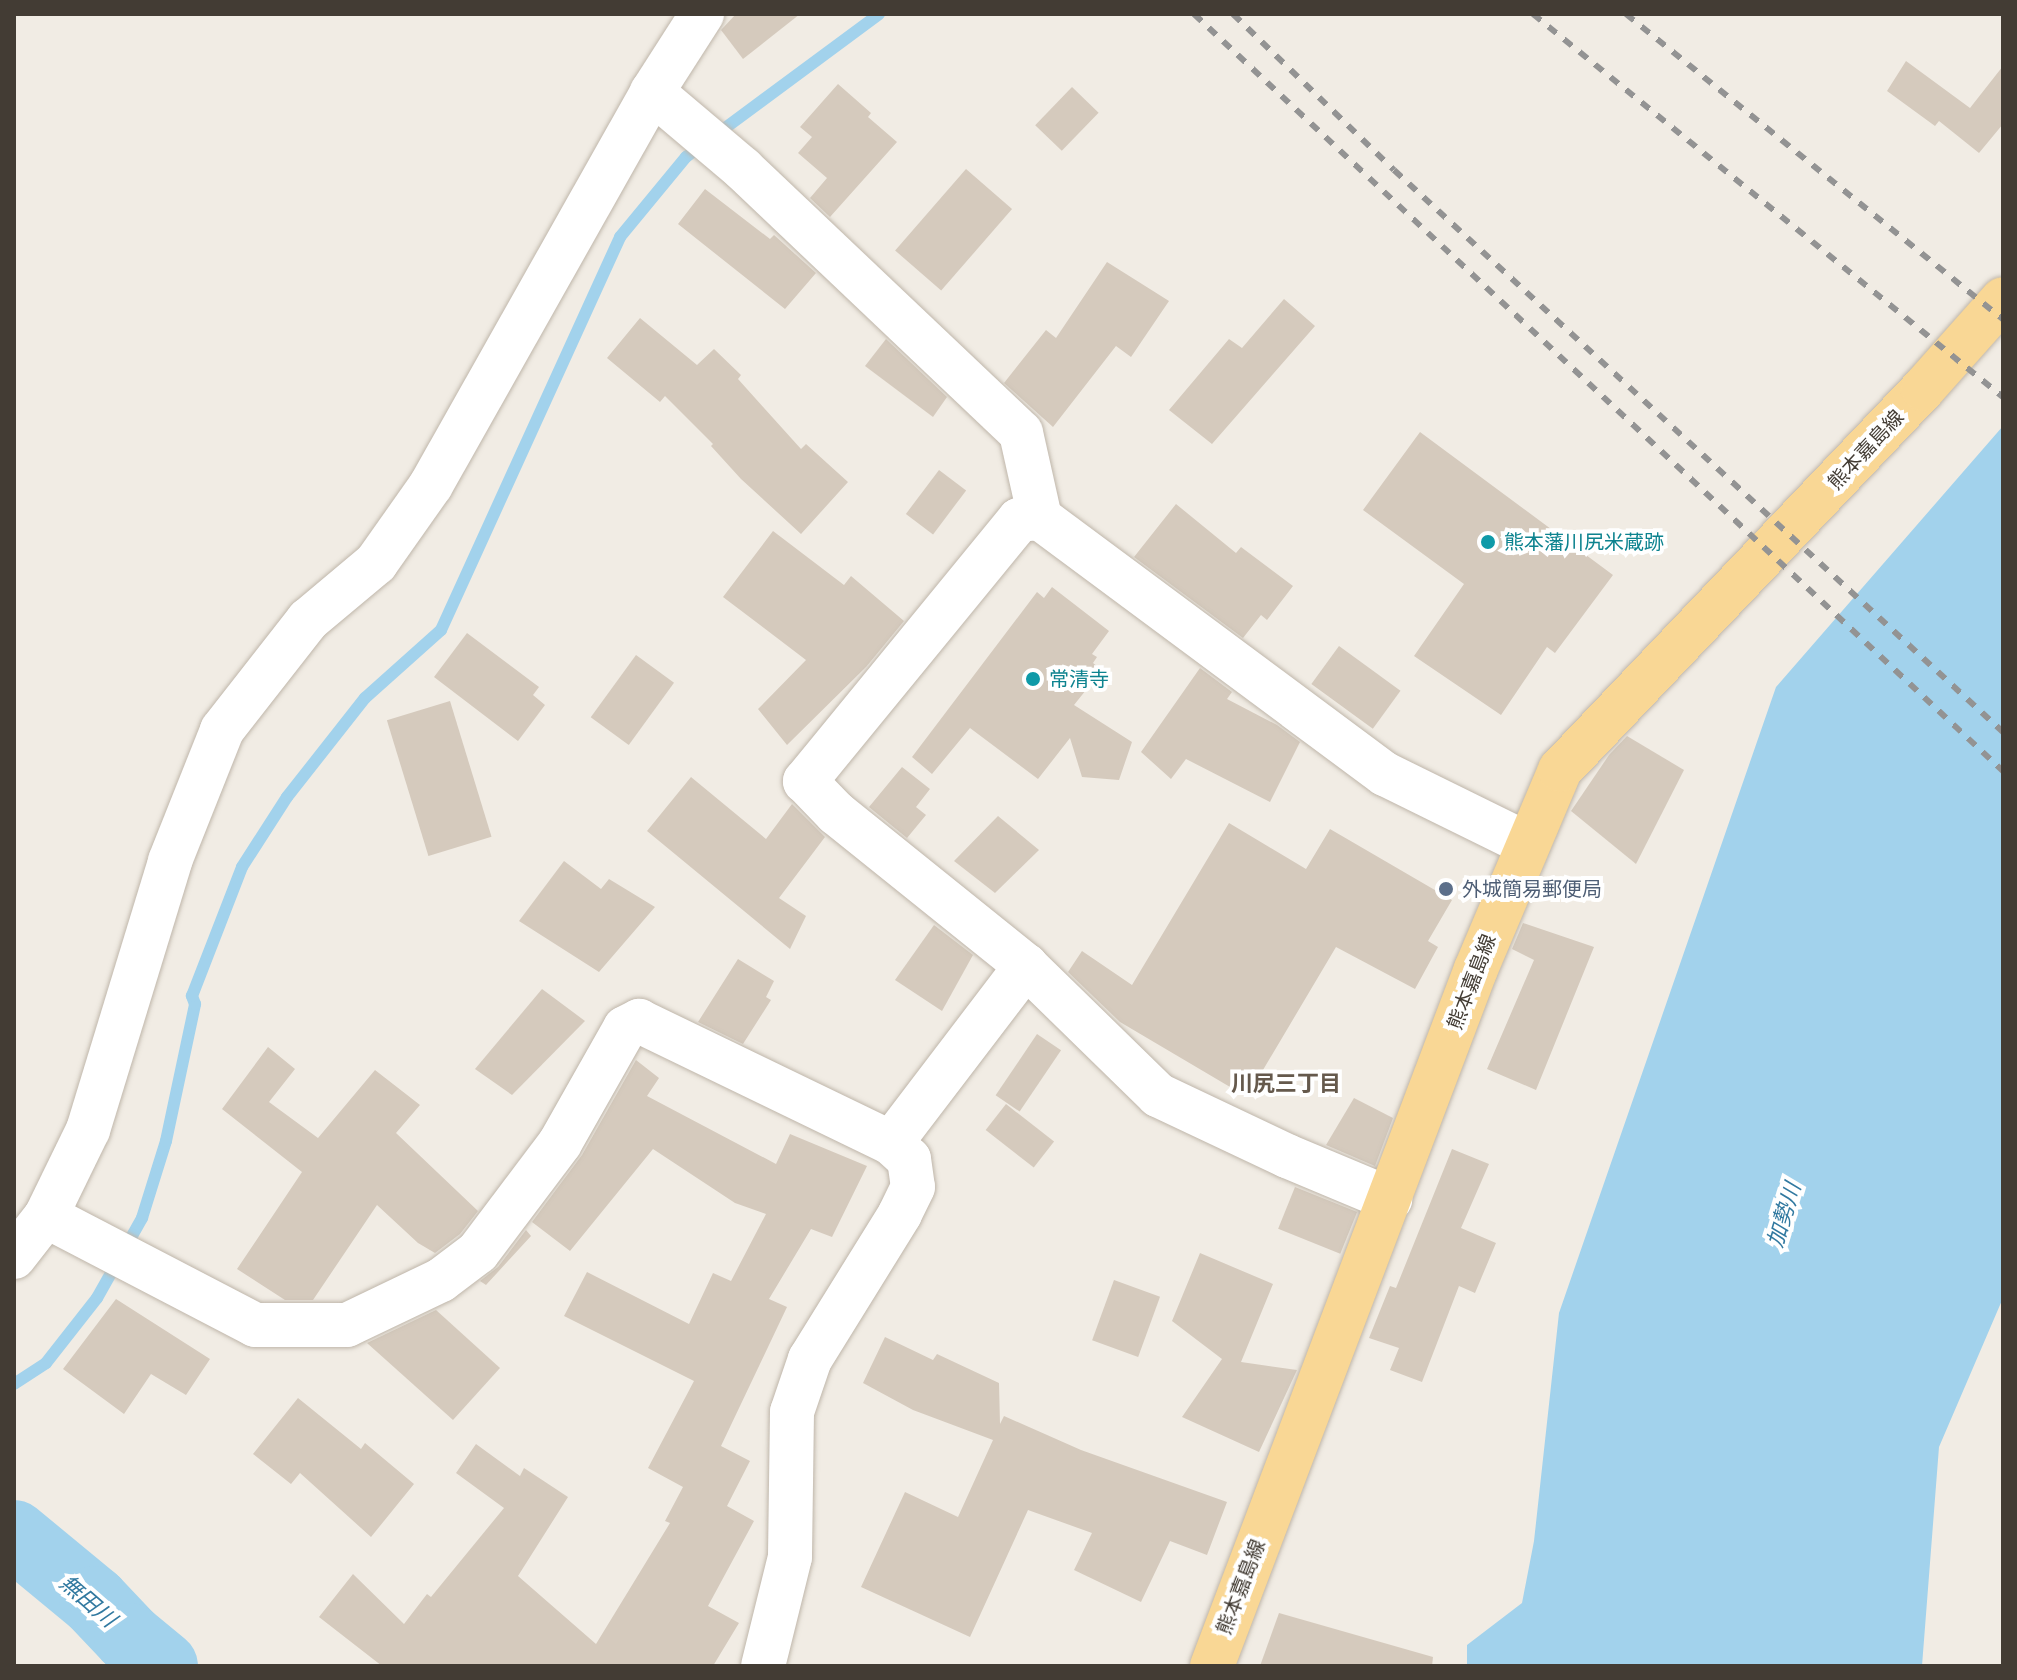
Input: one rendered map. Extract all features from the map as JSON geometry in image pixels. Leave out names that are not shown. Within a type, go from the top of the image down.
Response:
[{"type":"main road","name":"熊本嘉島線","points":[[1212,1666],[1527,844],[1560,770],[1903,411],[2003,299]]},
{"type":"street","points":[[14,1257],[46,1216],[88,1130],[170,861],[222,730],[308,620],[376,563],[431,485],[662,100],[702,14]]},
{"type":"street","points":[[662,100],[743,169],[1021,433],[1040,518],[1385,774],[1527,844]]},
{"type":"street","points":[[1040,518],[1019,520],[805,781],[836,813],[1026,966],[1158,1095],[1287,1156],[1390,1199]]},
{"type":"street","points":[[891,1143],[1026,966]]},
{"type":"street","points":[[46,1216],[255,1325],[347,1325],[441,1280],[478,1252],[560,1143],[625,1028],[639,1021],[656,1026],[891,1143],[909,1159],[913,1187],[810,1359],[792,1412],[790,1557],[763,1666]]},
{"type":"water","name":"加勢川","points":[[2003,426],[2003,1298],[1939,1447],[1922,1666],[1467,1666],[1467,1645],[1522,1603],[1534,1541],[1559,1313],[1776,687]]},
{"type":"building","points":[[736,14],[800,14],[743,59],[721,30]]},
{"type":"building","points":[[1906,61],[1970,108],[2003,66],[2003,124],[1979,153],[1939,121],[1935,126],[1887,91]]},
{"type":"building","points":[[838,84],[871,113],[868,117],[897,142],[830,217],[810,198],[827,178],[798,153],[812,137],[800,127]]},
{"type":"building","points":[[1072,87],[1099,113],[1062,151],[1035,125]]},
{"type":"building","points":[[966,169],[1012,209],[941,291],[895,251]]},
{"type":"building","points":[[705,189],[770,239],[774,235],[816,273],[785,309],[678,224]]},
{"type":"building","points":[[1107,262],[1169,301],[1131,357],[1116,346],[1053,427],[1004,383],[1046,330],[1056,338]]},
{"type":"building","points":[[1284,299],[1315,326],[1212,444],[1169,410],[1229,339],[1242,348]]},
{"type":"building","points":[[640,318],[697,365],[714,349],[741,375],[738,379],[801,449],[806,444],[848,482],[801,534],[741,479],[711,446],[713,444],[665,396],[660,402],[607,358]]},
{"type":"building","points":[[886,339],[947,397],[933,417],[865,366]]},
{"type":"building","name":"熊本藩川尻米蔵跡","points":[[1420,432],[1613,575],[1555,653],[1547,647],[1501,715],[1414,656],[1464,584],[1363,510]]},
{"type":"building","points":[[939,470],[966,490],[933,534],[906,514]]},
{"type":"building","points":[[1176,504],[1236,553],[1241,547],[1293,586],[1267,620],[1261,615],[1243,638],[1134,557]]},
{"type":"building","points":[[773,531],[844,585],[851,576],[904,621],[866,667],[787,745],[758,709],[806,660],[723,597]]},
{"type":"building","name":"常清寺","points":[[1052,587],[1109,631],[1092,654],[1097,657],[1093,663],[1102,670],[1074,705],[1132,742],[1119,780],[1082,777],[1070,738],[1038,779],[970,728],[932,774],[912,757],[1037,592],[1044,598]]},
{"type":"building","points":[[467,633],[539,687],[533,695],[545,705],[518,741],[434,677]]},
{"type":"building","points":[[1339,646],[1400,691],[1373,729],[1311,684]]},
{"type":"building","points":[[636,655],[674,683],[629,745],[591,717]]},
{"type":"building","points":[[1200,668],[1232,692],[1227,699],[1277,725],[1300,742],[1270,802],[1186,759],[1171,779],[1141,752]]},
{"type":"building","points":[[450,701],[492,837],[428,856],[387,720]]},
{"type":"building","points":[[1627,736],[1684,770],[1636,864],[1571,811],[1609,755]]},
{"type":"building","points":[[902,767],[930,789],[916,807],[926,815],[907,838],[869,807]]},
{"type":"building","points":[[691,777],[766,839],[792,804],[825,837],[779,898],[806,916],[790,949],[647,831]]},
{"type":"building","points":[[998,816],[1039,850],[995,893],[954,861]]},
{"type":"building","points":[[1229,823],[1306,869],[1330,829],[1452,900],[1428,941],[1438,947],[1415,989],[1336,947],[1247,1097],[1120,1022],[1068,972],[1082,951],[1132,985]]},
{"type":"building","points":[[564,861],[601,889],[609,879],[655,907],[599,972],[519,921]]},
{"type":"building","points":[[1523,923],[1594,947],[1536,1090],[1487,1069],[1534,960],[1512,949]]},
{"type":"building","points":[[934,925],[973,955],[942,1011],[895,980]]},
{"type":"building","points":[[738,959],[774,981],[766,997],[771,1000],[743,1044],[698,1022]]},
{"type":"building","points":[[542,989],[585,1021],[512,1095],[475,1069]]},
{"type":"building","points":[[1037,1034],[1061,1050],[1020,1112],[996,1095]]},
{"type":"building","points":[[268,1047],[295,1069],[269,1102],[318,1138],[375,1070],[420,1105],[396,1133],[478,1211],[460,1234],[435,1253],[418,1243],[377,1205],[313,1300],[285,1300],[237,1269],[302,1172],[222,1109]]},
{"type":"building","points":[[636,1060],[659,1078],[647,1096],[776,1164],[790,1134],[867,1166],[832,1237],[811,1229],[769,1299],[787,1307],[721,1446],[750,1461],[727,1506],[754,1521],[708,1606],[739,1623],[713,1666],[382,1666],[319,1617],[353,1574],[404,1624],[427,1594],[431,1597],[504,1508],[456,1473],[476,1444],[520,1476],[524,1468],[568,1497],[518,1576],[596,1644],[670,1523],[665,1521],[683,1487],[648,1468],[694,1381],[564,1316],[587,1272],[689,1324],[713,1273],[731,1281],[766,1214],[735,1203],[653,1149],[570,1251],[532,1222],[582,1155]]},
{"type":"building","points":[[1354,1098],[1393,1118],[1375,1166],[1326,1145]]},
{"type":"building","points":[[1006,1104],[1054,1142],[1034,1168],[986,1130]]},
{"type":"building","points":[[1452,1149],[1489,1164],[1461,1228],[1496,1243],[1475,1293],[1459,1286],[1422,1382],[1390,1370],[1399,1348],[1369,1338],[1390,1286],[1396,1288]]},
{"type":"building","points":[[1295,1187],[1357,1212],[1340,1254],[1278,1229]]},
{"type":"building","points":[[526,1230],[531,1236],[486,1285],[480,1281],[498,1267]]},
{"type":"building","points":[[1200,1253],[1273,1284],[1241,1362],[1297,1370],[1259,1452],[1182,1417],[1222,1359],[1172,1321]]},
{"type":"building","points":[[1114,1280],[1160,1297],[1138,1357],[1092,1340]]},
{"type":"building","points":[[116,1299],[210,1359],[186,1395],[151,1374],[124,1414],[63,1369]]},
{"type":"building","points":[[436,1310],[500,1368],[453,1420],[367,1343]]},
{"type":"building","points":[[885,1337],[933,1360],[937,1354],[999,1383],[1000,1424],[1004,1416],[1081,1450],[1227,1502],[1207,1555],[1170,1541],[1141,1602],[1074,1570],[1092,1533],[1028,1510],[970,1637],[861,1587],[905,1492],[958,1517],[993,1440],[913,1410],[863,1383]]},
{"type":"building","points":[[298,1398],[361,1449],[365,1443],[414,1484],[371,1537],[300,1473],[291,1484],[253,1454]]},
{"type":"building","points":[[1279,1613],[1433,1657],[1432,1666],[1260,1666]]},
{"type":"waterway","points":[[14,1384],[46,1363],[97,1298],[142,1218],[166,1141],[195,1004],[192,996],[242,867],[287,797],[365,698],[441,630],[620,237],[686,157],[879,14]]},
{"type":"waterway","name":"無田川","points":[[14,1535],[94,1601],[129,1638],[163,1666]]},
{"type":"railway","points":[[1194,14],[2003,771]]},
{"type":"railway","points":[[1233,14],[1394,170],[2003,732]]},
{"type":"railway","points":[[1533,14],[2003,397]]},
{"type":"railway","points":[[1626,14],[2003,319]]},
{"type":"place","name":"熊本藩川尻米蔵跡","points":[[1488,542]]},
{"type":"place","name":"常清寺","points":[[1033,679]]},
{"type":"place","name":"外城簡易郵便局","points":[[1446,889]]},
{"type":"district","name":"川尻三丁目","points":[[1286,1084]]}]
